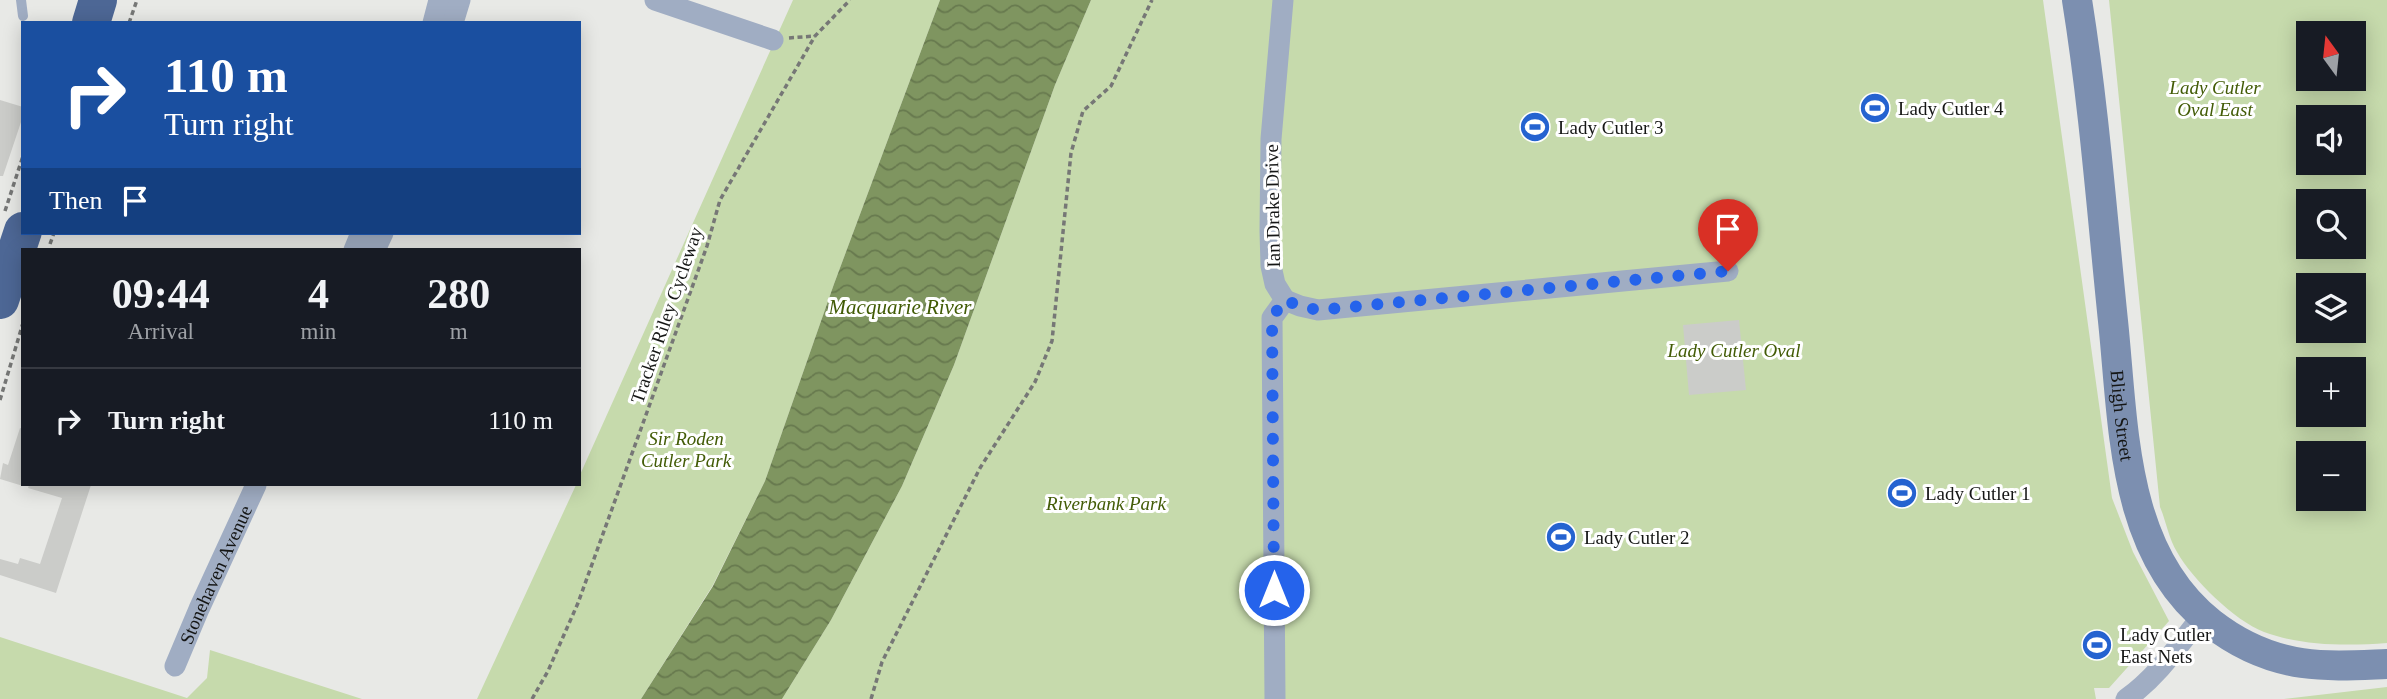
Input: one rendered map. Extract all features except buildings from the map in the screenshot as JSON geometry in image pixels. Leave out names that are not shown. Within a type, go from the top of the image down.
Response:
[{"type":"highway","points":[[91,21],[98,0]]},
{"type":"highway","points":[[0,300],[13,223]]},
{"type":"street","points":[[434,21],[439,0]]},
{"type":"street","points":[[454,21],[460,0]]},
{"type":"street","points":[[655,0],[773,40]]},
{"type":"street","name":"Ian Drake Drive","points":[[1283,0],[1272,139],[1270,231],[1271,266],[1275,284],[1284,300]]},
{"type":"street","name":"Bligh Street","points":[[2077,0],[2131,480],[2150,546],[2166,575],[2183,597],[2232,640],[2263,653],[2302,663],[2347,666],[2387,664]]},
{"type":"street","points":[[1275,699],[1272,318],[1284,300],[1318,310],[1728,271]]},
{"type":"street","name":"Stonehaven Avenue","points":[[175,666],[256,486]]},
{"type":"street","points":[[2126,699],[2143,687],[2161,668],[2202,616]]},
{"type":"lane","points":[[21,0],[23,16]]},
{"type":"path","points":[[130,21],[137,0]]},
{"type":"path","name":"Tracker Riley Cycleway","points":[[532,699],[548,671],[578,603],[707,246],[720,200],[815,36],[850,0]]},
{"type":"path","points":[[871,699],[883,662],[980,468],[1035,382],[1052,341],[1071,153],[1083,111],[1111,86],[1152,0]]},
{"type":"path","points":[[773,40],[815,36]]},
{"type":"path","points":[[13,223],[21,169]]},
{"type":"path","points":[[0,400],[21,330]]},
{"type":"green space","name":"Sir Roden Cutler Park","points":[[793,0],[940,0],[834,284],[765,481],[713,585],[641,699],[477,699],[576,486],[581,486],[581,473]]},
{"type":"green space","name":"Lady Cutler Oval","points":[[1091,0],[2043,0],[2112,498],[2133,552],[2169,621],[2109,688],[2094,688],[2096,699],[782,699],[831,620],[902,486],[954,365],[1055,85]]},
{"type":"green space","name":"Lady Cutler Oval East","points":[[2109,0],[2387,0],[2387,643],[2341,645],[2309,642],[2279,637],[2253,627],[2215,598],[2184,563],[2172,541],[2160,507]]},
{"type":"green space","points":[[0,637],[187,698],[207,678],[210,650],[362,699],[0,699]]},
{"type":"green space","points":[[2387,687],[2387,699],[2284,699]]},
{"type":"water","name":"Macquarie River","points":[[940,0],[1091,0],[1055,85],[954,365],[902,486],[831,620],[782,699],[641,699],[713,586],[765,481],[834,284]]},
{"type":"place","name":"Lady Cutler 4","points":[[1875,108]]},
{"type":"place","name":"Lady Cutler 3","points":[[1535,127]]},
{"type":"place","name":"Lady Cutler 1","points":[[1902,493]]},
{"type":"place","name":"Lady Cutler 2","points":[[1561,537]]},
{"type":"place","name":"Lady Cutler East Nets","points":[[2097,645]]},
{"type":"route","points":[[1274,590],[1272,318],[1284,300],[1318,310],[1728,271]]},
{"type":"park label","name":"Riverbank Park","points":[[1106,503]]}]
